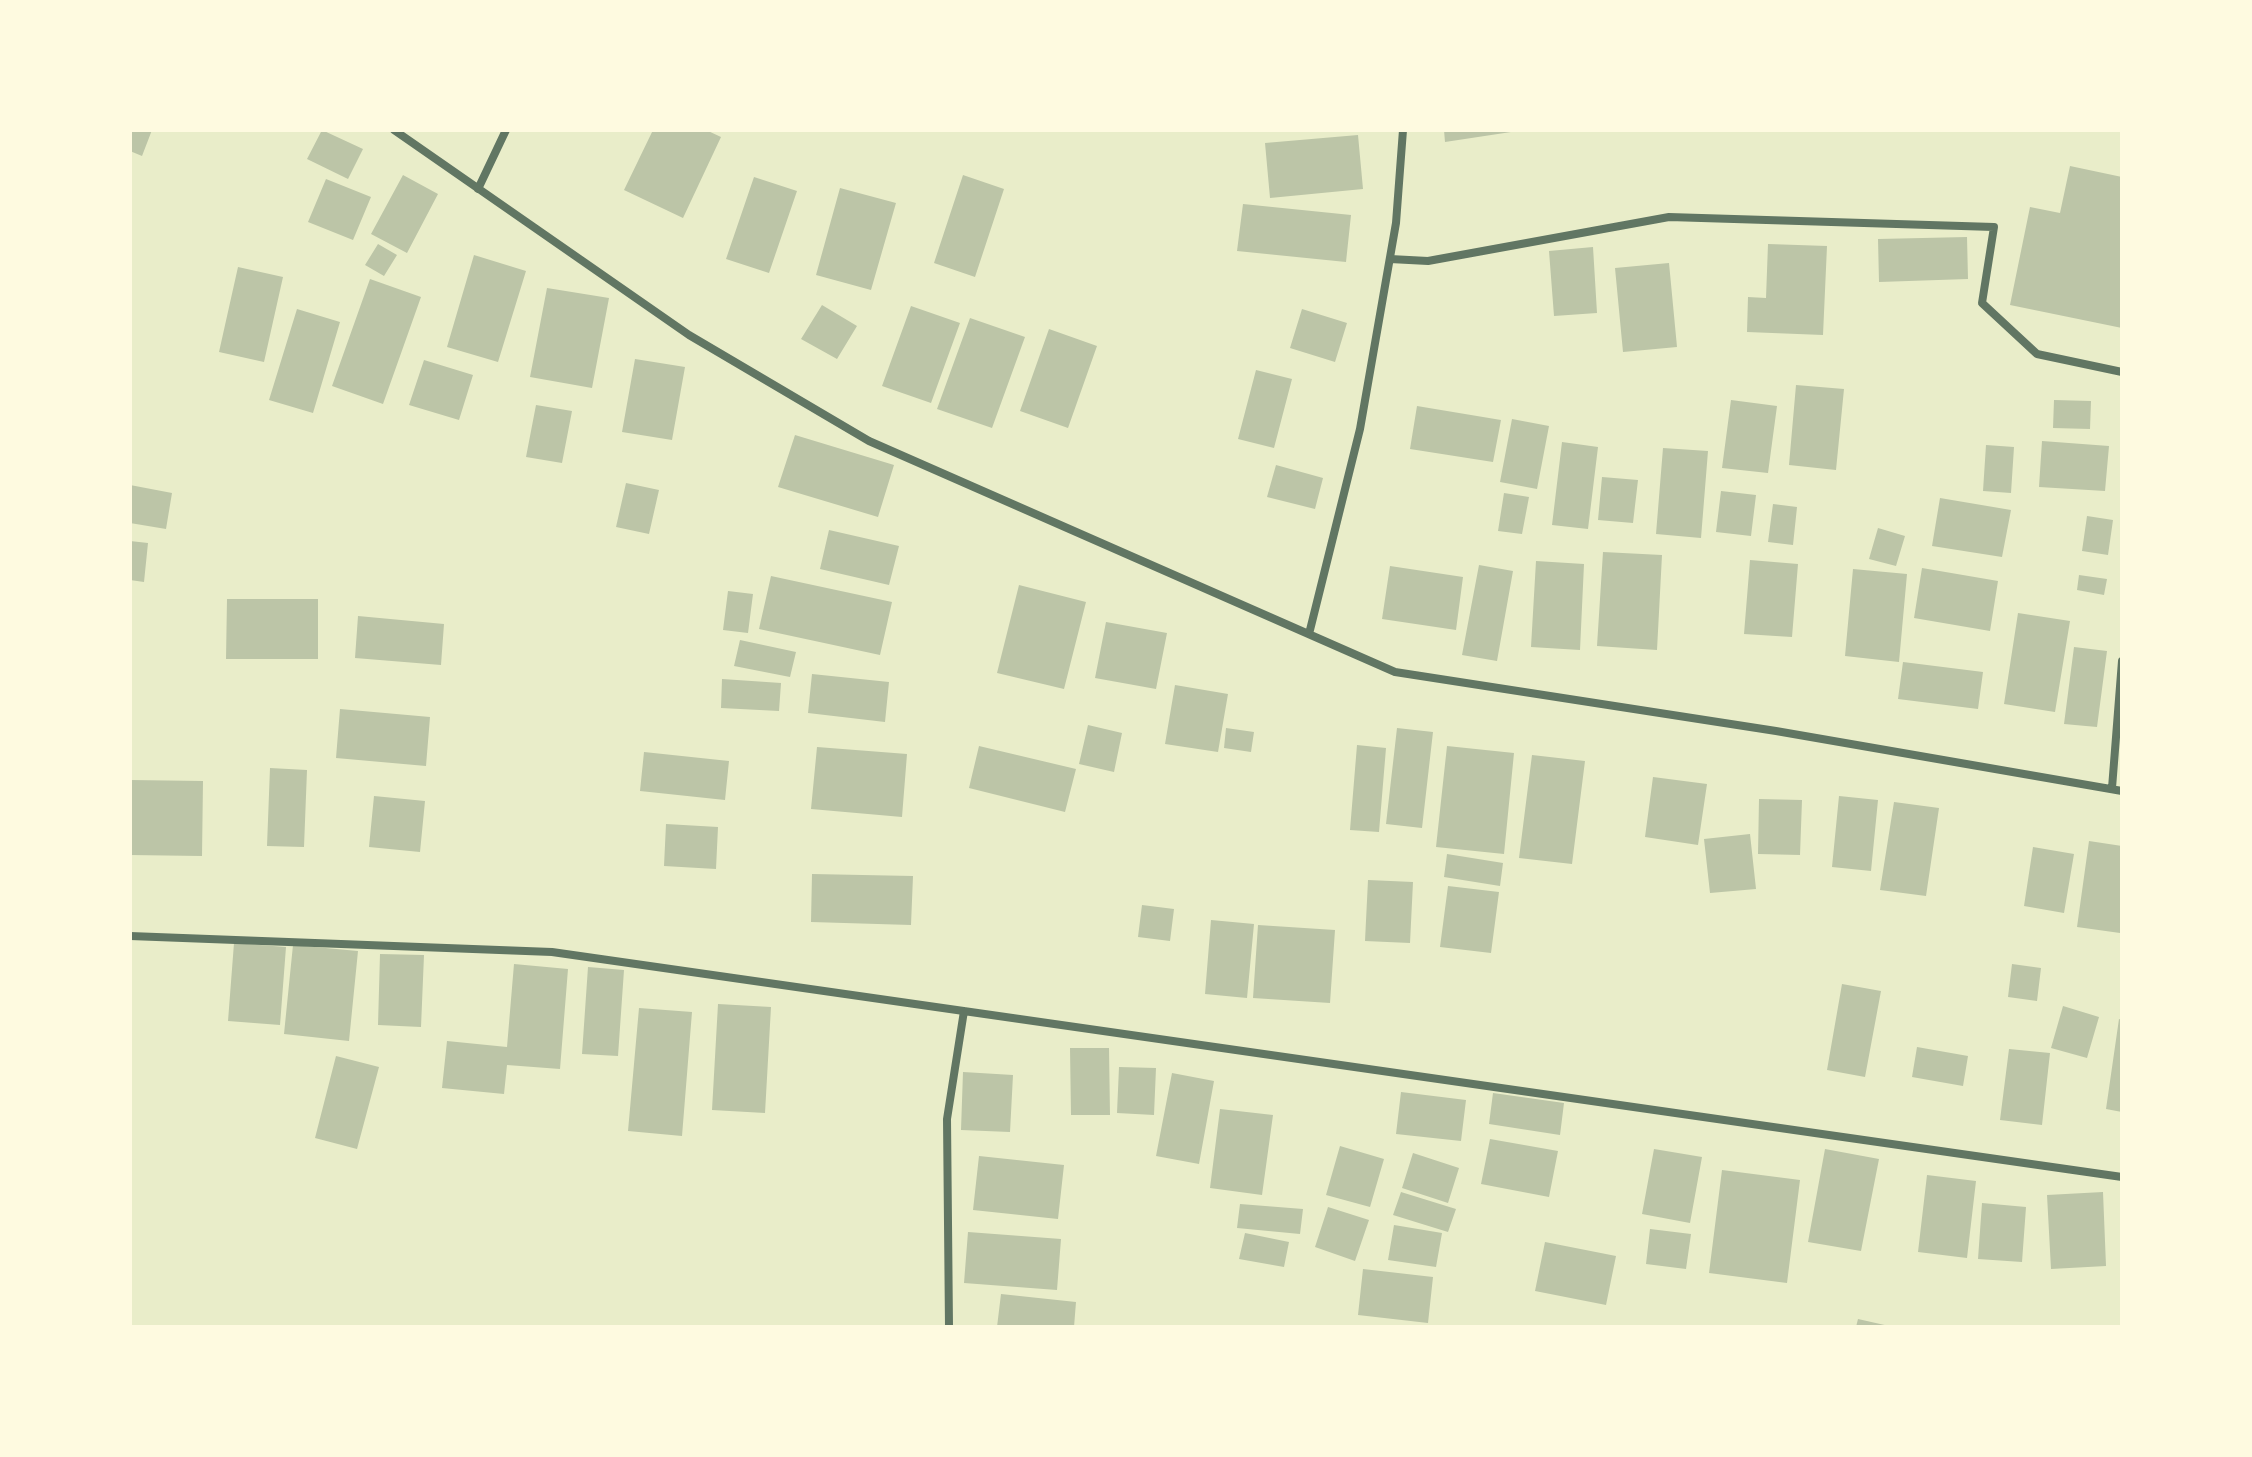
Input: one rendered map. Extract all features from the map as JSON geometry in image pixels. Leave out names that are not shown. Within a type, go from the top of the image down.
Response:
[{"type":"street","points":[[394,130],[689,335],[869,441],[1395,672],[1776,731],[2122,791]]},
{"type":"street","points":[[478,189],[506,130]]},
{"type":"street","points":[[1309,634],[1360,429],[1396,223],[1403,130]]},
{"type":"street","points":[[1390,259],[1428,261],[1669,217],[1994,227],[1982,303],[2037,354],[2122,372]]},
{"type":"street","points":[[2112,788],[2122,661]]},
{"type":"street","points":[[130,936],[552,952],[2122,1177]]},
{"type":"street","points":[[949,1327],[947,1119],[964,1011]]},
{"type":"building","points":[[130,130],[152,130],[142,156],[130,151]]},
{"type":"building","points":[[322,130],[363,149],[348,179],[307,159]]},
{"type":"building","points":[[653,130],[706,130],[721,137],[683,218],[624,190]]},
{"type":"building","points":[[1444,130],[1511,130],[1511,132],[1445,142]]},
{"type":"building","points":[[1358,135],[1363,189],[1270,198],[1265,143]]},
{"type":"building","points":[[2070,166],[2122,177],[2122,328],[2010,305],[2030,207],[2060,213]]},
{"type":"building","points":[[403,175],[438,194],[407,253],[371,234]]},
{"type":"building","points":[[963,175],[1004,189],[975,277],[934,263]]},
{"type":"building","points":[[754,177],[797,191],[769,273],[726,259]]},
{"type":"building","points":[[326,179],[371,197],[353,240],[308,222]]},
{"type":"building","points":[[840,188],[896,203],[871,290],[816,275]]},
{"type":"building","points":[[1243,204],[1351,215],[1346,262],[1237,251]]},
{"type":"building","points":[[1967,237],[1968,279],[1879,282],[1878,239]]},
{"type":"building","points":[[378,244],[397,255],[384,276],[365,265]]},
{"type":"building","points":[[1768,244],[1827,246],[1823,335],[1747,332],[1748,297],[1766,298]]},
{"type":"building","points":[[1593,247],[1597,313],[1554,316],[1549,251]]},
{"type":"building","points":[[474,255],[526,271],[498,362],[447,347]]},
{"type":"building","points":[[1669,263],[1677,347],[1623,352],[1615,268]]},
{"type":"building","points":[[238,267],[283,277],[264,362],[219,352]]},
{"type":"building","points":[[370,279],[421,297],[383,404],[332,386]]},
{"type":"building","points":[[547,288],[609,298],[592,388],[530,377]]},
{"type":"building","points":[[822,305],[857,326],[837,359],[801,339]]},
{"type":"building","points":[[911,306],[960,323],[931,403],[882,386]]},
{"type":"building","points":[[297,309],[340,322],[313,413],[269,400]]},
{"type":"building","points":[[1302,309],[1347,323],[1335,362],[1290,348]]},
{"type":"building","points":[[970,318],[1025,337],[992,428],[937,409]]},
{"type":"building","points":[[1049,329],[1097,346],[1068,428],[1020,411]]},
{"type":"building","points":[[635,359],[685,367],[672,440],[622,432]]},
{"type":"building","points":[[424,360],[473,375],[459,420],[409,405]]},
{"type":"building","points":[[1256,370],[1292,379],[1274,448],[1238,439]]},
{"type":"building","points":[[1796,385],[1844,389],[1836,470],[1789,465]]},
{"type":"building","points":[[1731,400],[1777,406],[1768,473],[1722,468]]},
{"type":"building","points":[[2054,400],[2091,401],[2090,429],[2053,428]]},
{"type":"building","points":[[536,405],[572,411],[562,463],[526,457]]},
{"type":"building","points":[[1417,406],[1501,420],[1493,462],[1410,449]]},
{"type":"building","points":[[1512,419],[1549,426],[1537,489],[1500,482]]},
{"type":"building","points":[[795,435],[894,465],[878,517],[778,487]]},
{"type":"building","points":[[2042,441],[2109,446],[2105,491],[2039,487]]},
{"type":"building","points":[[1562,442],[1598,447],[1588,529],[1552,525]]},
{"type":"building","points":[[1986,445],[2014,447],[2011,493],[1983,491]]},
{"type":"building","points":[[1663,448],[1708,451],[1701,538],[1656,534]]},
{"type":"building","points":[[1276,465],[1323,478],[1315,509],[1267,497]]},
{"type":"building","points":[[1602,477],[1638,480],[1633,523],[1598,520]]},
{"type":"building","points":[[626,483],[659,490],[649,534],[616,527]]},
{"type":"building","points":[[130,485],[172,493],[166,529],[130,523]]},
{"type":"building","points":[[1721,491],[1756,495],[1751,536],[1716,532]]},
{"type":"building","points":[[1504,493],[1529,497],[1522,534],[1498,531]]},
{"type":"building","points":[[1940,498],[2011,510],[2002,557],[1932,546]]},
{"type":"building","points":[[1773,504],[1797,507],[1793,545],[1768,542]]},
{"type":"building","points":[[2087,516],[2113,520],[2108,555],[2082,551]]},
{"type":"building","points":[[1878,528],[1905,536],[1896,566],[1869,559]]},
{"type":"building","points":[[829,530],[899,546],[889,585],[820,569]]},
{"type":"building","points":[[130,541],[148,543],[144,582],[130,580]]},
{"type":"building","points":[[1603,552],[1662,555],[1657,650],[1597,646]]},
{"type":"building","points":[[1750,560],[1798,564],[1792,637],[1744,634]]},
{"type":"building","points":[[1536,561],[1584,564],[1580,650],[1531,647]]},
{"type":"building","points":[[1479,565],[1513,571],[1497,661],[1462,655]]},
{"type":"building","points":[[1390,566],[1463,577],[1456,630],[1382,619]]},
{"type":"building","points":[[1922,568],[1998,581],[1990,631],[1914,618]]},
{"type":"building","points":[[1853,569],[1907,574],[1899,662],[1845,656]]},
{"type":"building","points":[[2079,575],[2107,579],[2104,595],[2077,590]]},
{"type":"building","points":[[771,576],[892,602],[880,655],[759,629]]},
{"type":"building","points":[[1019,585],[1086,602],[1064,689],[997,673]]},
{"type":"building","points":[[728,591],[753,594],[748,633],[723,630]]},
{"type":"building","points":[[227,599],[318,599],[318,659],[226,659]]},
{"type":"building","points":[[2018,613],[2070,621],[2055,712],[2004,704]]},
{"type":"building","points":[[358,616],[444,624],[441,665],[355,658]]},
{"type":"building","points":[[1106,622],[1167,633],[1156,689],[1095,678]]},
{"type":"building","points":[[740,640],[796,652],[790,677],[734,666]]},
{"type":"building","points":[[2074,647],[2107,651],[2097,727],[2064,724]]},
{"type":"building","points":[[1903,662],[1983,672],[1978,709],[1898,699]]},
{"type":"building","points":[[812,674],[889,682],[885,722],[808,713]]},
{"type":"building","points":[[722,679],[781,683],[779,711],[721,708]]},
{"type":"building","points":[[1175,685],[1228,694],[1218,752],[1165,744]]},
{"type":"building","points":[[340,709],[430,717],[426,766],[336,758]]},
{"type":"building","points":[[1088,725],[1122,733],[1114,772],[1079,764]]},
{"type":"building","points":[[1226,728],[1254,732],[1251,752],[1224,748]]},
{"type":"building","points":[[1397,728],[1433,732],[1422,828],[1386,824]]},
{"type":"building","points":[[1357,745],[1386,748],[1379,832],[1350,830]]},
{"type":"building","points":[[979,746],[1076,769],[1065,812],[969,788]]},
{"type":"building","points":[[1447,746],[1514,753],[1504,854],[1436,847]]},
{"type":"building","points":[[817,747],[907,754],[902,817],[811,809]]},
{"type":"building","points":[[644,752],[729,761],[725,800],[640,791]]},
{"type":"building","points":[[1532,755],[1585,761],[1572,864],[1519,858]]},
{"type":"building","points":[[270,768],[307,770],[304,847],[267,846]]},
{"type":"building","points":[[1653,777],[1707,784],[1698,845],[1645,837]]},
{"type":"building","points":[[130,780],[203,781],[202,856],[130,855]]},
{"type":"building","points":[[374,796],[425,801],[420,852],[369,847]]},
{"type":"building","points":[[1839,796],[1878,800],[1871,871],[1832,867]]},
{"type":"building","points":[[1759,799],[1802,800],[1800,855],[1758,854]]},
{"type":"building","points":[[1894,802],[1939,808],[1926,896],[1880,890]]},
{"type":"building","points":[[666,824],[718,827],[716,869],[664,866]]},
{"type":"building","points":[[1750,834],[1756,889],[1710,893],[1704,839]]},
{"type":"building","points":[[2089,841],[2122,846],[2120,933],[2077,927]]},
{"type":"building","points":[[2033,847],[2074,854],[2064,913],[2024,906]]},
{"type":"building","points":[[1447,854],[1503,863],[1500,886],[1444,877]]},
{"type":"building","points":[[812,874],[913,876],[911,925],[811,922]]},
{"type":"building","points":[[1368,880],[1413,882],[1410,943],[1365,941]]},
{"type":"building","points":[[1448,886],[1499,892],[1491,953],[1440,947]]},
{"type":"building","points":[[1142,905],[1174,909],[1170,941],[1138,937]]},
{"type":"building","points":[[1211,920],[1254,924],[1247,998],[1205,994]]},
{"type":"building","points":[[1258,925],[1335,930],[1330,1003],[1253,998]]},
{"type":"building","points":[[234,943],[286,947],[280,1025],[228,1021]]},
{"type":"building","points":[[293,945],[358,951],[349,1041],[284,1034]]},
{"type":"building","points":[[380,954],[424,955],[421,1027],[378,1025]]},
{"type":"building","points":[[514,964],[568,969],[560,1069],[507,1065],[504,1094],[442,1088],[447,1041],[507,1047]]},
{"type":"building","points":[[2012,964],[2041,968],[2037,1001],[2008,997]]},
{"type":"building","points":[[588,967],[624,970],[618,1056],[582,1054]]},
{"type":"building","points":[[1842,984],[1881,991],[1865,1077],[1827,1070]]},
{"type":"building","points":[[718,1004],[771,1007],[765,1113],[712,1110]]},
{"type":"building","points":[[2063,1006],[2099,1017],[2087,1058],[2051,1048]]},
{"type":"building","points":[[639,1008],[692,1012],[682,1136],[628,1131]]},
{"type":"building","points":[[2119,1019],[2122,1020],[2122,1112],[2106,1109]]},
{"type":"building","points":[[1917,1047],[1968,1056],[1963,1086],[1912,1077]]},
{"type":"building","points":[[1070,1048],[1109,1048],[1110,1115],[1071,1115]]},
{"type":"building","points":[[2009,1049],[2050,1053],[2042,1125],[2000,1120]]},
{"type":"building","points":[[336,1056],[379,1067],[357,1149],[315,1138]]},
{"type":"building","points":[[1119,1067],[1156,1068],[1154,1115],[1117,1113]]},
{"type":"building","points":[[963,1072],[1013,1075],[1010,1132],[961,1130]]},
{"type":"building","points":[[1172,1073],[1214,1081],[1199,1164],[1156,1156]]},
{"type":"building","points":[[1401,1092],[1466,1100],[1461,1141],[1396,1134]]},
{"type":"building","points":[[1493,1093],[1564,1103],[1560,1135],[1489,1124]]},
{"type":"building","points":[[1220,1109],[1273,1115],[1262,1195],[1210,1188]]},
{"type":"building","points":[[1490,1139],[1558,1151],[1549,1197],[1481,1184]]},
{"type":"building","points":[[1340,1146],[1384,1159],[1370,1207],[1326,1195]]},
{"type":"building","points":[[1654,1149],[1702,1157],[1690,1223],[1642,1214]]},
{"type":"building","points":[[1825,1149],[1879,1159],[1861,1251],[1808,1242]]},
{"type":"building","points":[[1413,1153],[1459,1168],[1448,1203],[1402,1188]]},
{"type":"building","points":[[979,1156],[1064,1165],[1058,1219],[973,1210]]},
{"type":"building","points":[[1722,1170],[1800,1180],[1787,1283],[1709,1273]]},
{"type":"building","points":[[1927,1175],[1976,1181],[1967,1258],[1918,1252]]},
{"type":"building","points":[[1401,1192],[1456,1209],[1448,1232],[1393,1215]]},
{"type":"building","points":[[2103,1192],[2106,1266],[2051,1269],[2047,1195]]},
{"type":"building","points":[[1982,1203],[2026,1207],[2022,1262],[1978,1259]]},
{"type":"building","points":[[1240,1204],[1303,1209],[1300,1234],[1237,1228]]},
{"type":"building","points":[[1328,1207],[1369,1220],[1355,1261],[1315,1247]]},
{"type":"building","points":[[1394,1225],[1442,1233],[1436,1267],[1388,1260]]},
{"type":"building","points":[[1650,1229],[1691,1234],[1686,1269],[1646,1264]]},
{"type":"building","points":[[968,1232],[1061,1239],[1057,1290],[964,1283]]},
{"type":"building","points":[[1245,1233],[1289,1242],[1284,1267],[1239,1259]]},
{"type":"building","points":[[1545,1242],[1616,1256],[1606,1305],[1535,1291]]},
{"type":"building","points":[[1363,1269],[1433,1277],[1428,1323],[1358,1315]]},
{"type":"building","points":[[1001,1294],[1076,1302],[1074,1327],[997,1327]]},
{"type":"building","points":[[1858,1319],[1889,1326],[1889,1327],[1856,1327]]}]
